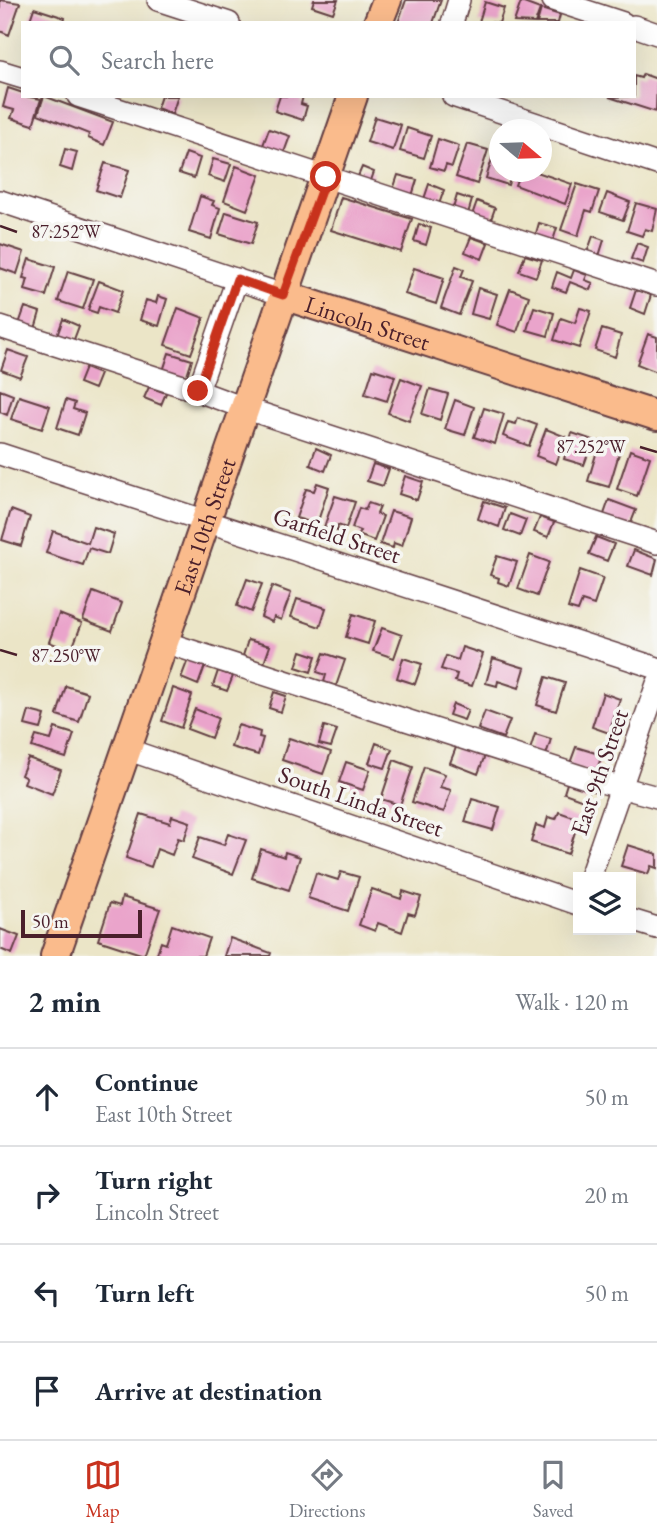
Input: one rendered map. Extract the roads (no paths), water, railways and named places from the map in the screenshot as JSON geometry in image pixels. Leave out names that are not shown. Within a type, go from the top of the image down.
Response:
[{"type":"main road","points":[[379,21],[387,0]]},
{"type":"main road","name":"East 10th Street","points":[[55,956],[352,98]]},
{"type":"main road","name":"Lincoln Street","points":[[283,295],[657,416]]},
{"type":"street","points":[[158,0],[223,21]]},
{"type":"street","points":[[453,21],[459,0]]},
{"type":"street","points":[[553,0],[617,21]]},
{"type":"street","points":[[636,27],[657,34]]},
{"type":"street","points":[[0,71],[21,77]]},
{"type":"street","points":[[84,98],[657,285]]},
{"type":"street","points":[[459,98],[657,164]]},
{"type":"street","name":"Lincoln Street","points":[[0,201],[283,295]]},
{"type":"street","points":[[198,391],[237,279]]},
{"type":"street","points":[[0,327],[657,543]]},
{"type":"street","name":"Garfield Street","points":[[0,454],[657,668]]},
{"type":"street","points":[[164,642],[583,777],[657,797]]},
{"type":"street","name":"East 9th Street","points":[[592,872],[657,684]]},
{"type":"street","name":"South Linda Street","points":[[126,749],[573,902]]},
{"type":"street","points":[[636,922],[657,928]]}]
